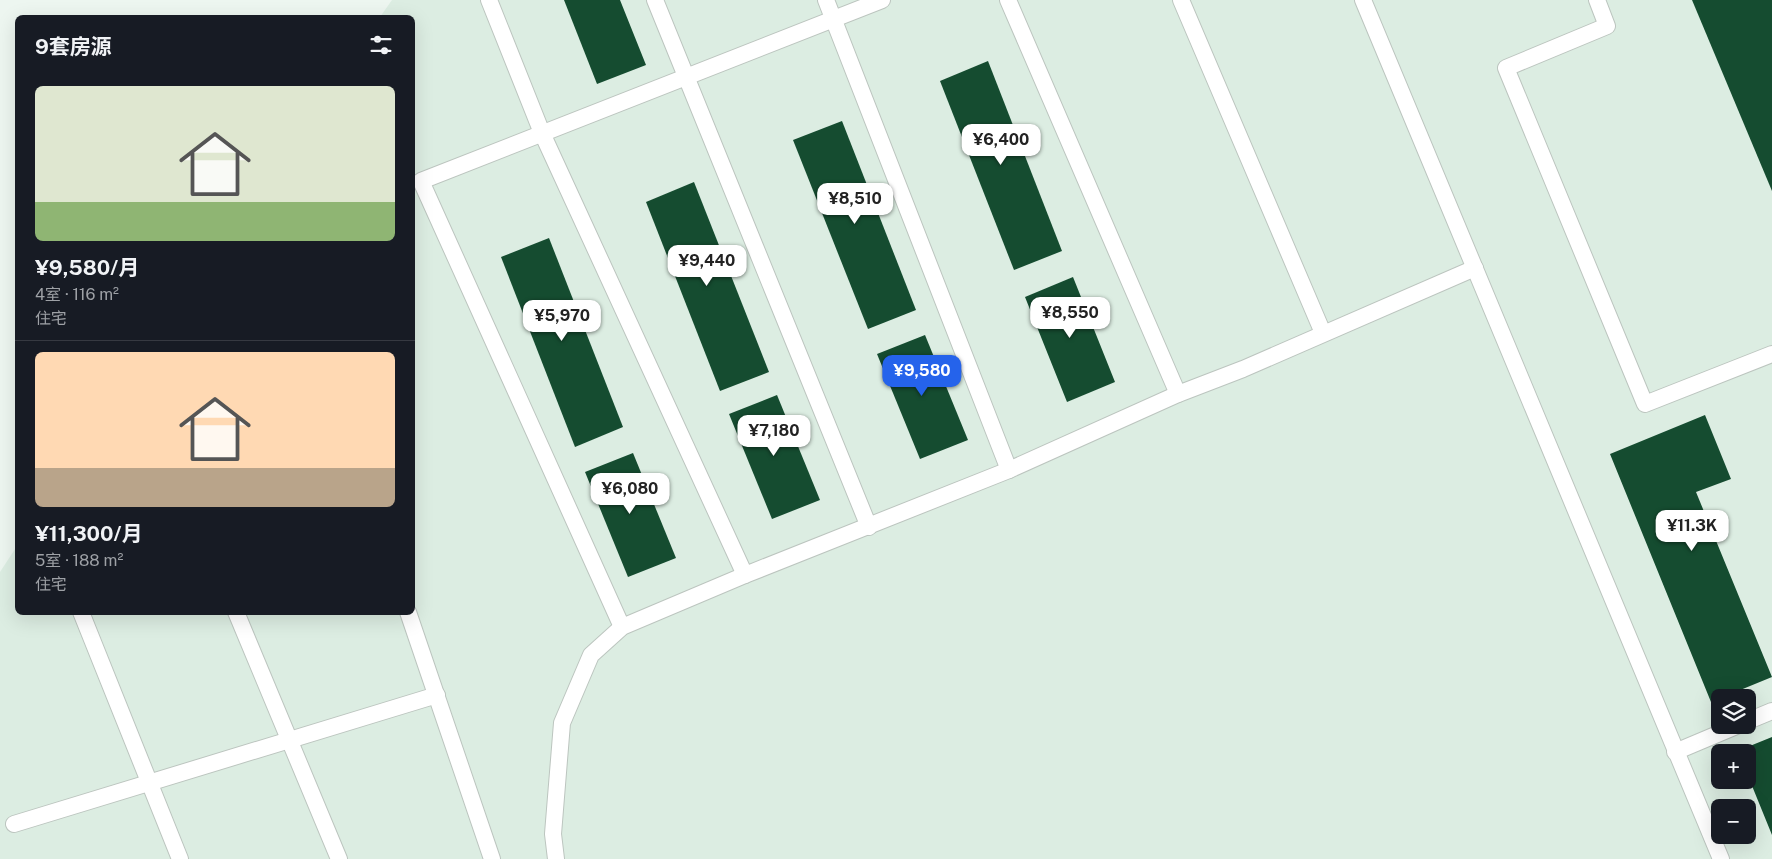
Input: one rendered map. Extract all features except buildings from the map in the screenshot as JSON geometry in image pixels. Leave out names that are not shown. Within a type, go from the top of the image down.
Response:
[{"type":"lane","points":[[489,0],[542,133],[744,575]]},
{"type":"lane","points":[[655,0],[869,527]]},
{"type":"lane","points":[[826,0],[1009,470]]},
{"type":"lane","points":[[622,627],[421,181],[882,0]]},
{"type":"lane","points":[[1008,0],[1178,394]]},
{"type":"lane","points":[[1181,0],[1323,333]]},
{"type":"lane","points":[[1363,0],[1721,859]]},
{"type":"lane","points":[[1597,0],[1607,26],[1506,68],[1645,404],[1772,354]]},
{"type":"lane","points":[[556,859],[553,834],[562,723],[591,655],[622,627],[744,575],[1009,470],[1178,394],[1243,369],[1475,268]]},
{"type":"lane","points":[[82,615],[180,859]]},
{"type":"lane","points":[[237,615],[339,859]]},
{"type":"lane","points":[[409,615],[438,695],[492,859]]},
{"type":"lane","points":[[14,824],[438,695]]},
{"type":"lane","points":[[1756,718],[1772,711]]},
{"type":"lane","points":[[1675,752],[1718,734]]},
{"type":"shaded area","points":[[392,0],[1772,0],[1772,859],[0,859],[0,572],[15,549],[15,615],[415,615],[415,15],[381,15]]}]
